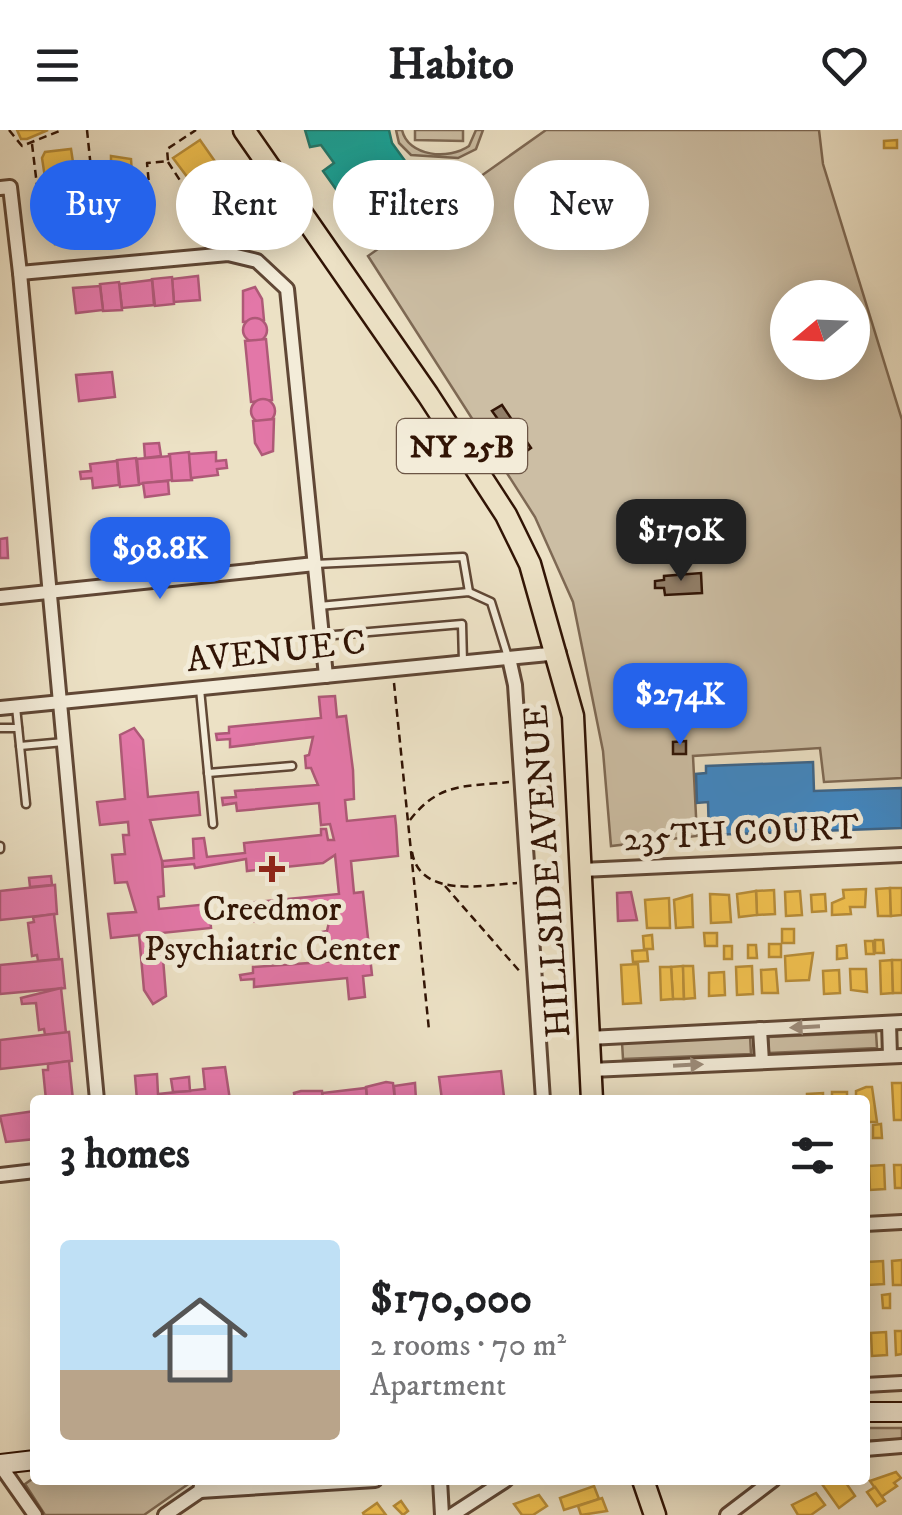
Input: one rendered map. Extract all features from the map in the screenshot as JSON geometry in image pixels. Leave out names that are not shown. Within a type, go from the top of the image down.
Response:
[{"type":"main road","name":"HILLSIDE AVENUE","points":[[244,130],[418,379],[506,515],[530,564],[558,653],[576,738],[592,1095]]},
{"type":"main road","points":[[870,1412],[902,1412]]},
{"type":"main road","points":[[0,1464],[30,1461]]},
{"type":"main road","points":[[644,1485],[655,1515]]},
{"type":"street","points":[[5,188],[20,273],[97,1095]]},
{"type":"street","points":[[20,273],[228,254],[257,262],[287,288],[326,676]]},
{"type":"street","points":[[0,598],[315,564]]},
{"type":"street","name":"AVENUE C","points":[[0,708],[558,653]]},
{"type":"street","points":[[509,658],[516,684],[543,1095]]},
{"type":"street","name":"235TH COURT","points":[[582,870],[902,855]]},
{"type":"street","points":[[589,1038],[896,1023],[896,1056],[591,1070]]},
{"type":"street","points":[[760,1029],[762,1062]]},
{"type":"street","points":[[0,1175],[30,1172]]},
{"type":"street","points":[[870,1224],[902,1222]]},
{"type":"street","points":[[870,1385],[902,1383]]},
{"type":"street","points":[[870,1449],[902,1446]]},
{"type":"street","points":[[0,1464],[35,1515]]},
{"type":"street","points":[[164,1515],[201,1485]]},
{"type":"street","points":[[440,1485],[442,1515]]},
{"type":"street","points":[[452,1515],[498,1485]]},
{"type":"street","points":[[727,1515],[767,1485]]},
{"type":"lane","points":[[315,564],[463,557],[469,592]]},
{"type":"lane","points":[[319,606],[469,592],[491,602],[509,658]]},
{"type":"lane","points":[[322,636],[462,624],[463,662]]},
{"type":"lane","points":[[200,688],[213,824]]},
{"type":"lane","points":[[16,706],[26,804]]},
{"type":"lane","points":[[0,728],[18,728]]},
{"type":"lane","points":[[20,746],[64,742]]},
{"type":"lane","points":[[208,773],[292,766]]},
{"type":"path","points":[[9,130],[18,145],[32,144],[62,130]]},
{"type":"path","points":[[88,130],[91,160]]},
{"type":"path","points":[[176,173],[168,161],[167,149],[196,130]]},
{"type":"path","points":[[32,144],[34,160]]},
{"type":"path","points":[[156,162],[168,161]]},
{"type":"path","points":[[392,669],[428,1030]]},
{"type":"path","points":[[522,781],[440,790],[425,800],[408,822],[413,859],[420,870],[442,883],[457,887],[529,882]]},
{"type":"path","points":[[442,883],[536,990]]},
{"type":"shaded area","points":[[396,130],[402,130],[412,146],[421,151],[441,154],[469,146],[476,130],[483,130],[476,149],[458,158],[411,155],[399,143]]},
{"type":"shaded area","points":[[415,130],[463,130],[463,141],[415,140]]},
{"type":"shaded area","points":[[546,130],[819,130],[823,164],[859,280],[770,280],[770,380],[870,380],[870,316],[902,420],[902,778],[824,782],[820,748],[693,756],[697,836],[611,846],[603,751],[573,602],[535,517],[368,256],[376,250],[494,250],[494,167]]},
{"type":"shaded area","points":[[876,1032],[877,1048],[769,1053],[768,1037]]},
{"type":"shaded area","points":[[750,1036],[751,1054],[623,1059],[622,1042]]},
{"type":"shaded area","points":[[870,1428],[902,1428],[902,1439],[870,1441]]},
{"type":"shaded area","points":[[30,1480],[30,1485],[187,1485],[144,1515],[45,1515],[25,1484]]},
{"type":"building: Homes","points":[[17,130],[48,130],[21,139]]},
{"type":"building: Homes","points":[[200,140],[214,160],[176,162],[173,158]]},
{"type":"building: Homes","points":[[897,140],[897,148],[884,148],[884,141]]},
{"type":"building: Homes","points":[[71,149],[73,160],[42,160],[45,152]]},
{"type":"building: Homes","points":[[890,888],[891,916],[878,916],[876,889]]},
{"type":"building: Homes","points":[[890,888],[902,888],[902,915],[891,916]]},
{"type":"building: Homes","points":[[866,889],[865,907],[850,907],[851,914],[832,915],[832,903],[844,898],[843,890]]},
{"type":"building: Homes","points":[[774,890],[775,914],[757,915],[756,891]]},
{"type":"building: Homes","points":[[756,891],[757,915],[739,917],[737,894]]},
{"type":"building: Homes","points":[[800,891],[802,915],[786,916],[785,892]]},
{"type":"building: Homes","points":[[710,894],[729,895],[731,922],[711,923]]},
{"type":"building: Homes","points":[[825,894],[826,911],[812,912],[811,895]]},
{"type":"building: Homes","points":[[692,895],[693,927],[676,928],[674,900]]},
{"type":"building: Homes","points":[[669,898],[670,928],[647,928],[645,900]]},
{"type":"building: Homes","points":[[782,929],[794,929],[794,943],[782,943]]},
{"type":"building: Homes","points":[[704,933],[717,933],[717,946],[705,946]]},
{"type":"building: Homes","points":[[652,935],[653,949],[644,949],[643,936]]},
{"type":"building: Homes","points":[[875,940],[883,940],[884,953],[875,953]]},
{"type":"building: Homes","points":[[865,941],[873,941],[874,954],[866,954]]},
{"type":"building: Homes","points":[[769,944],[781,944],[781,957],[769,957]]},
{"type":"building: Homes","points":[[748,945],[756,945],[757,958],[748,958]]},
{"type":"building: Homes","points":[[846,945],[847,958],[837,959],[837,946]]},
{"type":"building: Homes","points":[[724,946],[732,946],[732,959],[724,959]]},
{"type":"building: Homes","points":[[647,950],[648,961],[633,962],[632,951]]},
{"type":"building: Homes","points":[[813,953],[809,980],[786,981],[785,956]]},
{"type":"building: Homes","points":[[892,960],[893,993],[881,994],[880,961]]},
{"type":"building: Homes","points":[[892,960],[902,960],[902,993],[893,993]]},
{"type":"building: Homes","points":[[638,964],[641,1003],[623,1004],[621,965]]},
{"type":"building: Homes","points":[[683,966],[684,999],[673,999],[671,967]]},
{"type":"building: Homes","points":[[683,966],[693,966],[695,998],[684,999]]},
{"type":"building: Homes","points":[[752,966],[753,994],[737,995],[736,967]]},
{"type":"building: Homes","points":[[660,967],[671,967],[673,999],[661,1000]]},
{"type":"building: Homes","points":[[776,969],[778,993],[762,993],[761,970]]},
{"type":"building: Homes","points":[[850,969],[866,969],[867,992],[851,990]]},
{"type":"building: Homes","points":[[839,970],[840,993],[824,994],[823,971]]},
{"type":"building: Homes","points":[[724,972],[725,995],[709,996],[709,973]]},
{"type":"building: Homes","points":[[892,1083],[902,1083],[902,1120],[894,1120]]},
{"type":"building: Homes","points":[[872,1087],[877,1122],[870,1122],[870,1095],[856,1095],[856,1091]]},
{"type":"building: Homes","points":[[881,1124],[882,1138],[873,1138],[873,1125]]},
{"type":"building: Homes","points":[[884,1165],[885,1189],[870,1190],[870,1166]]},
{"type":"building: Homes","points":[[894,1165],[902,1165],[902,1188],[895,1188]]},
{"type":"building: Homes","points":[[902,1260],[902,1285],[893,1285],[892,1261]]},
{"type":"building: Homes","points":[[883,1261],[884,1284],[870,1285],[870,1262]]},
{"type":"building: Homes","points":[[890,1294],[890,1308],[883,1308],[882,1295]]},
{"type":"building: Homes","points":[[895,1331],[902,1331],[902,1354],[896,1355]]},
{"type":"building: Homes","points":[[886,1332],[887,1355],[872,1356],[871,1333]]},
{"type":"building: Homes","points":[[896,1472],[901,1478],[894,1483],[897,1486],[881,1497],[870,1481]]},
{"type":"building: Homes","points":[[823,1485],[847,1485],[855,1496],[839,1508]]},
{"type":"building: Homes","points":[[594,1486],[599,1499],[564,1510],[560,1498]]},
{"type":"building: Homes","points":[[875,1487],[885,1501],[877,1506],[867,1492]]},
{"type":"building: Homes","points":[[816,1493],[825,1505],[811,1515],[798,1515],[792,1505]]},
{"type":"building: Homes","points":[[539,1495],[547,1506],[533,1515],[522,1515],[514,1504]]},
{"type":"building: Homes","points":[[602,1498],[607,1511],[581,1515],[578,1506]]},
{"type":"building: Homes","points":[[401,1501],[408,1511],[403,1515],[394,1506]]},
{"type":"building: Homes","points":[[377,1503],[386,1515],[364,1515],[363,1513]]},
{"type":"building: Schools","points":[[813,762],[814,791],[902,788],[902,828],[709,835],[708,802],[697,803],[696,774],[706,773],[706,766]]},
{"type":"building: Health","points":[[198,276],[200,300],[174,302],[172,279]]},
{"type":"building: Health","points":[[172,277],[174,304],[155,306],[152,279]]},
{"type":"building: Health","points":[[152,280],[154,305],[122,308],[119,284]]},
{"type":"building: Health","points":[[119,282],[122,310],[103,311],[100,284]]},
{"type":"building: Health","points":[[100,286],[103,310],[76,313],[73,288]]},
{"type":"building: Health","points":[[255,287],[262,299],[264,320],[243,322],[243,291]]},
{"type":"building: Health","points":[[255,318],[264,321],[264,339],[255,342],[246,339],[243,330],[246,321]]},
{"type":"building: Health","points":[[266,339],[272,400],[251,402],[245,341]]},
{"type":"building: Health","points":[[112,372],[115,397],[79,401],[76,375]]},
{"type":"building: Health","points":[[263,399],[272,402],[272,420],[263,423],[254,420],[251,411],[254,402]]},
{"type":"building: Health","points":[[274,419],[273,451],[262,455],[255,443],[253,421]]},
{"type":"building: Health","points":[[159,443],[161,456],[145,458],[144,444]]},
{"type":"building: Health","points":[[189,452],[192,480],[172,481],[169,454]]},
{"type":"building: Health","points":[[216,452],[216,461],[226,460],[227,468],[217,469],[218,475],[191,478],[189,454]]},
{"type":"building: Health","points":[[170,456],[172,480],[139,484],[137,459]]},
{"type":"building: Health","points":[[136,458],[139,485],[120,487],[117,460]]},
{"type":"building: Health","points":[[117,461],[119,485],[93,488],[92,478],[81,479],[80,472],[91,471],[90,464]]},
{"type":"building: Health","points":[[168,481],[169,494],[145,497],[143,483]]},
{"type":"building: Health","points":[[7,538],[8,558],[0,558],[0,539]]},
{"type":"building: Health","points":[[335,696],[337,717],[346,716],[353,770],[354,799],[345,800],[347,821],[395,816],[398,856],[351,861],[354,893],[363,892],[372,975],[363,976],[365,997],[349,999],[347,978],[254,987],[254,979],[241,980],[240,975],[253,973],[253,967],[336,961],[335,953],[329,953],[328,944],[324,944],[322,932],[327,931],[331,913],[248,922],[247,915],[234,916],[234,911],[247,909],[246,903],[339,894],[335,855],[323,863],[247,871],[246,859],[195,868],[194,864],[163,867],[162,861],[194,858],[193,839],[204,838],[207,857],[245,853],[244,843],[321,835],[321,829],[326,829],[328,840],[334,840],[330,824],[321,825],[319,803],[237,811],[236,803],[223,805],[222,798],[236,797],[235,791],[318,785],[311,768],[306,768],[305,756],[309,755],[313,737],[230,747],[230,739],[217,740],[216,734],[229,733],[229,727],[321,718],[319,697]]},
{"type":"building: Health","points":[[134,728],[143,740],[148,797],[198,792],[200,815],[150,820],[162,861],[164,896],[158,897],[159,909],[209,904],[211,928],[161,933],[166,996],[153,1004],[144,990],[139,935],[111,938],[108,914],[136,912],[127,882],[115,883],[112,855],[125,854],[123,835],[129,835],[128,822],[100,825],[97,802],[125,799],[120,735]]},
{"type":"building: Health","points":[[51,876],[52,885],[30,887],[29,878]]},
{"type":"building: Health","points":[[55,885],[57,914],[0,920],[0,891]]},
{"type":"building: Health","points":[[631,892],[637,920],[618,921],[617,893]]},
{"type":"building: Health","points":[[54,914],[59,959],[38,961],[37,955],[32,956],[28,923],[34,922],[33,917]]},
{"type":"building: Health","points":[[62,959],[65,988],[0,994],[0,965]]},
{"type":"building: Health","points":[[61,988],[66,1033],[45,1035],[44,1029],[39,1030],[36,1003],[22,1004],[21,998]]},
{"type":"building: Health","points":[[69,1032],[72,1061],[0,1069],[0,1040]]},
{"type":"building: Health","points":[[69,1061],[72,1095],[46,1095],[43,1070],[48,1070],[48,1064]]},
{"type":"building: Health","points":[[225,1067],[229,1095],[137,1095],[135,1076],[157,1074],[158,1094],[205,1089],[203,1069]]},
{"type":"building: Health","points":[[501,1071],[504,1095],[441,1095],[439,1077]]},
{"type":"building: Health","points":[[189,1077],[190,1091],[173,1092],[171,1079]]},
{"type":"building: Health","points":[[393,1083],[394,1095],[367,1095],[366,1087]]},
{"type":"building: Health","points":[[415,1083],[416,1095],[395,1095],[394,1086]]},
{"type":"building: Health","points":[[366,1088],[367,1095],[322,1095]]},
{"type":"building: Health","points":[[322,1091],[322,1095],[294,1095]]},
{"type":"building: Health","points":[[30,1112],[30,1140],[6,1142],[0,1116]]},
{"type":"building: Public","points":[[305,130],[389,130],[392,143],[404,160],[333,162],[321,145],[310,147]]},
{"type":"building: Public","points":[[333,164],[333,185],[323,171]]},
{"type":"building: Other","points":[[502,405],[531,448],[521,455],[515,446],[506,451],[493,431],[502,425],[492,411]]},
{"type":"building: Other","points":[[701,573],[702,593],[665,595],[664,588],[655,588],[655,581],[664,580],[664,576]]},
{"type":"building: Other","points":[[686,741],[686,754],[673,754],[673,742]]},
{"type":"place","name":"Creedmor Psychiatric Center","points":[[272,869]]}]
